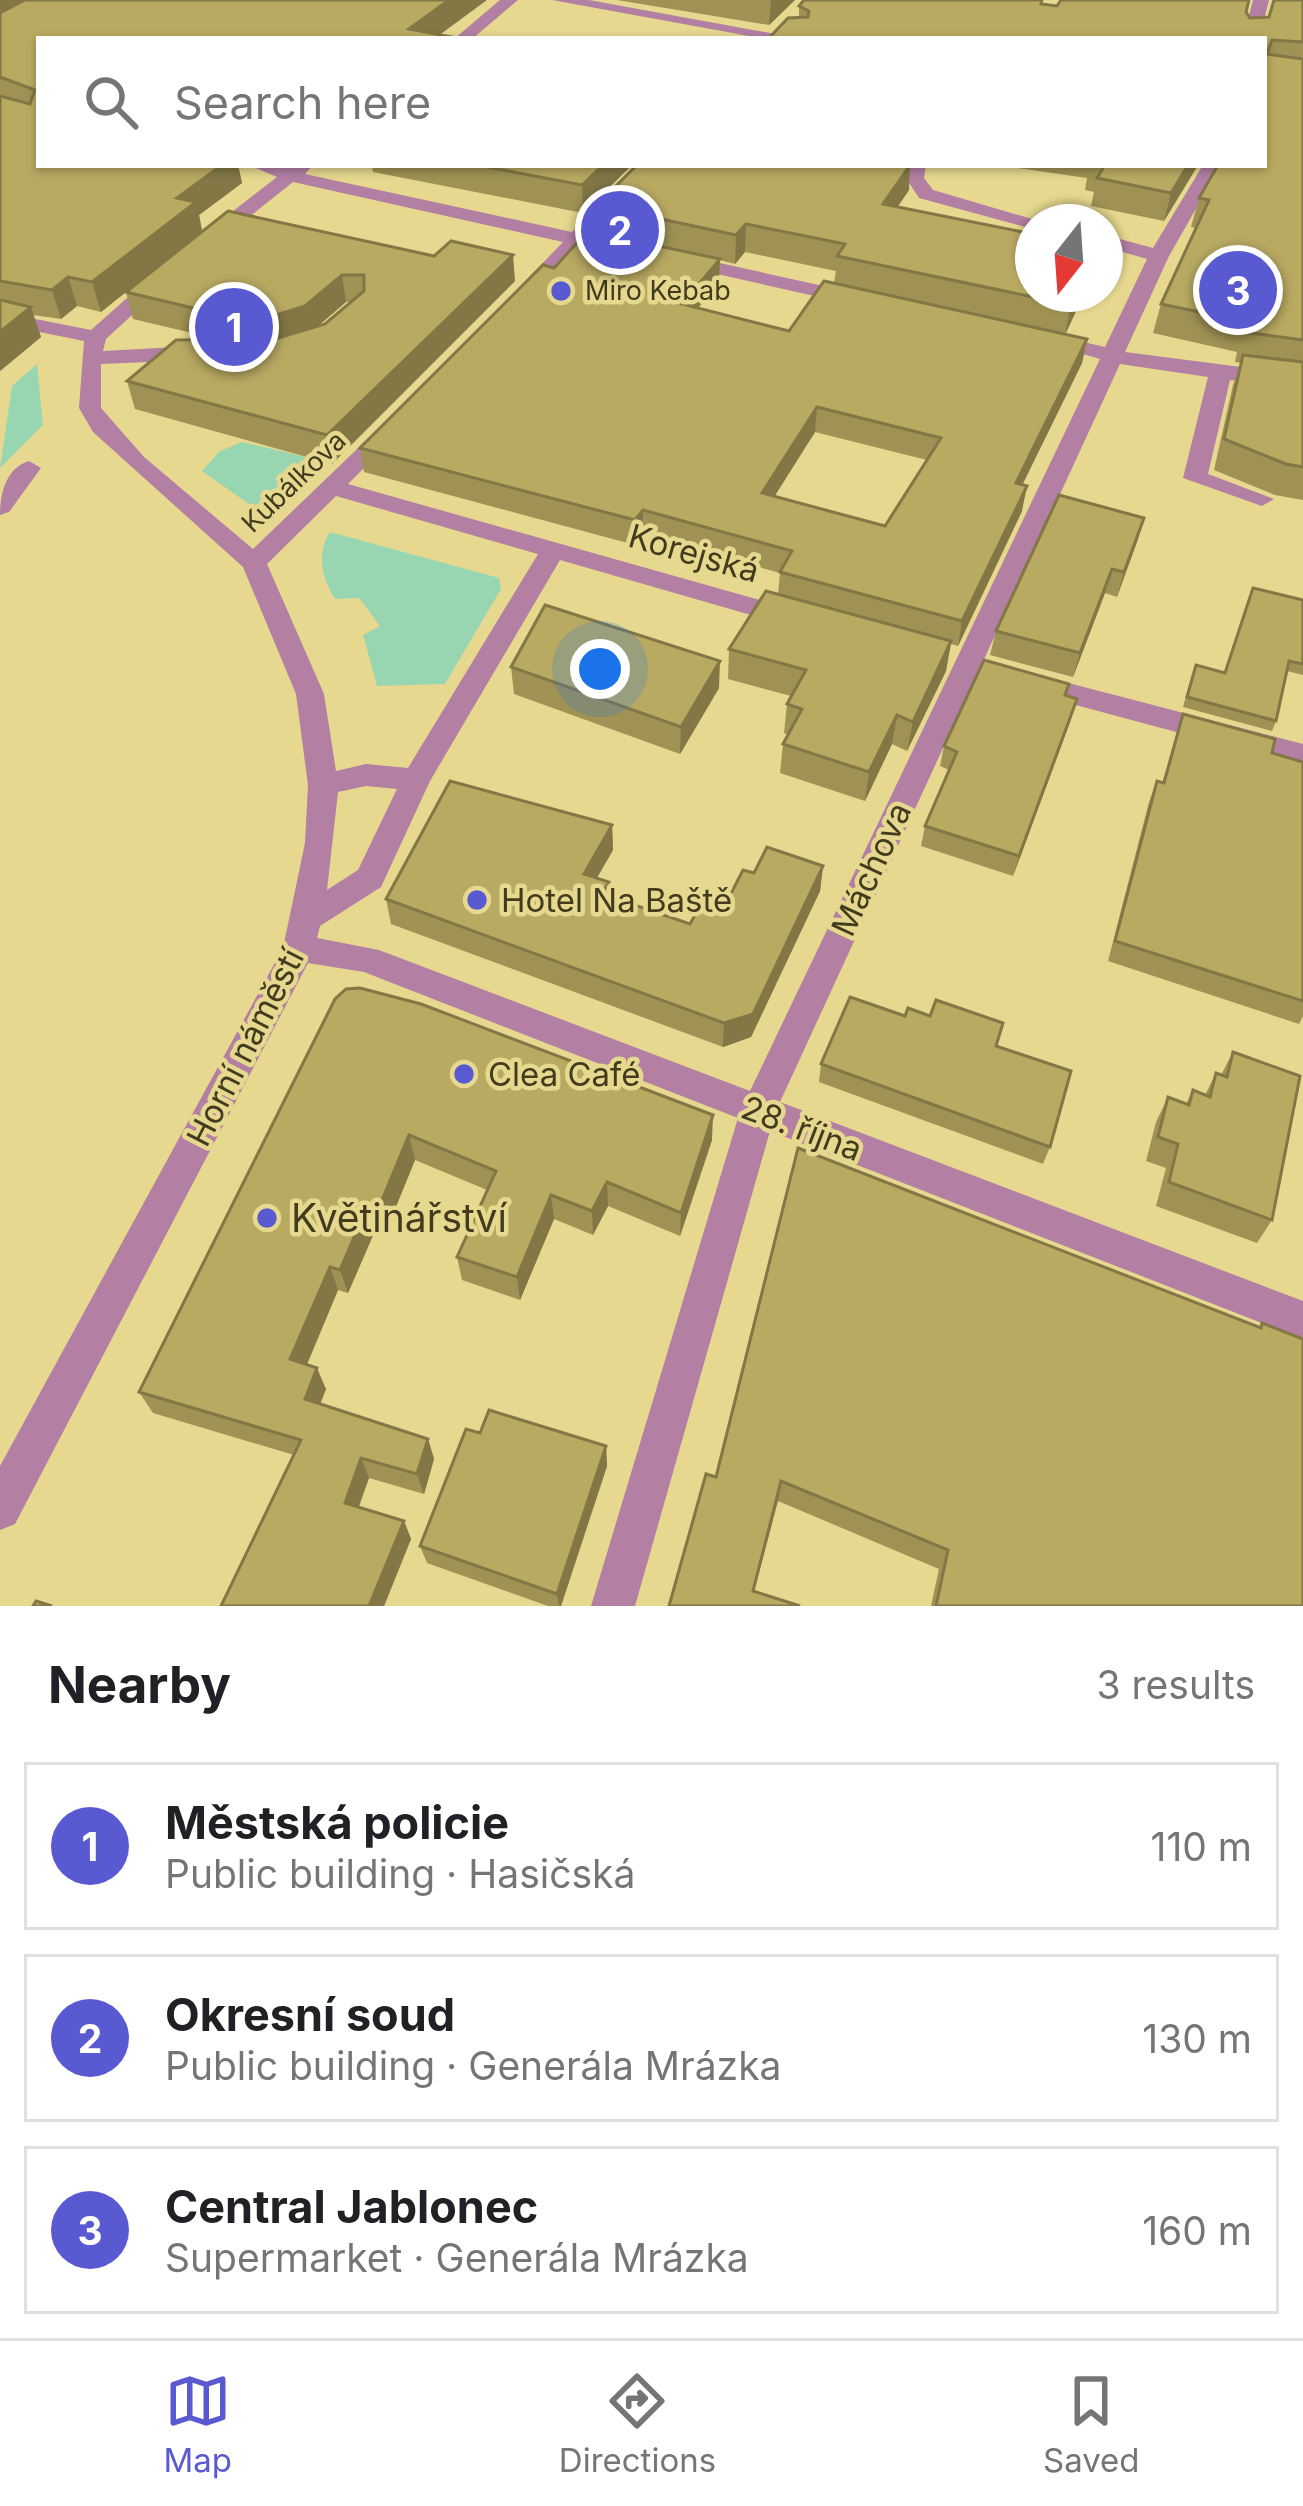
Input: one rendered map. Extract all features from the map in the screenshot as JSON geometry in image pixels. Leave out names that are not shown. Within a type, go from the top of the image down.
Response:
[{"type":"street","points":[[466,36],[510,0]]},
{"type":"street","points":[[560,0],[762,36]]},
{"type":"street","points":[[1252,36],[1262,0]]},
{"type":"street","points":[[775,36],[796,15]]},
{"type":"street","points":[[496,322],[646,168]]},
{"type":"street","points":[[917,168],[915,178],[926,194],[1015,218]]},
{"type":"street","name":"Máchova","points":[[613,1606],[758,1111],[976,669],[1160,256],[1210,168]]},
{"type":"street","points":[[93,348],[183,261],[297,170],[880,304]]},
{"type":"street","points":[[1123,247],[1160,256]]},
{"type":"street","points":[[0,318],[93,348],[221,353]]},
{"type":"street","points":[[1020,335],[1113,356],[1303,382]]},
{"type":"street","name":"Horní náměstí","points":[[0,1509],[303,934],[323,785],[310,694],[254,563],[100,427],[90,408],[93,348]]},
{"type":"street","points":[[1220,373],[1195,478],[1262,499]]},
{"type":"street","name":"Kubálkova","points":[[254,563],[399,422]]},
{"type":"street","points":[[0,507],[29,468]]},
{"type":"street","name":"Korejská","points":[[334,488],[832,628]]},
{"type":"street","points":[[303,934],[370,878],[416,780],[553,551]]},
{"type":"street","points":[[976,669],[1303,755]]},
{"type":"street","points":[[323,785],[366,775],[416,780]]},
{"type":"street","name":"28. října","points":[[303,934],[1303,1320]]},
{"type":"green space","points":[[37,364],[43,425],[0,468],[12,386]]},
{"type":"green space","points":[[242,442],[326,462],[276,511],[263,514],[202,471],[220,451]]},
{"type":"green space","points":[[330,532],[499,578],[501,589],[445,684],[377,686],[363,635],[380,626],[359,598],[335,599],[330,591],[322,558]]},
{"type":"building","points":[[25,0],[449,0],[409,29],[446,36],[36,36],[36,168],[218,168],[177,198],[196,202],[92,282],[68,277],[52,290],[0,281],[0,96],[30,104],[35,90],[0,77],[0,13]]},
{"type":"building","points":[[804,0],[1042,0],[1041,4],[1057,6],[1061,0],[1249,0],[1246,12],[1250,18],[1269,17],[1274,0],[1303,0],[1303,42],[1272,40],[1267,54],[1267,36],[771,36],[788,18],[808,17],[809,11],[799,6]]},
{"type":"building","points":[[1267,54],[1303,59],[1303,340],[1244,332],[1247,322],[1161,304],[1209,200],[1199,198],[1216,168],[1267,168]]},
{"type":"building","points":[[493,168],[600,168],[582,185]]},
{"type":"building","points":[[634,168],[908,168],[883,204],[1015,230],[1015,293],[837,256],[845,244],[746,224],[736,235],[605,207],[619,193],[611,191]]},
{"type":"building","points":[[1103,168],[1186,168],[1171,193],[1097,178]]},
{"type":"building","points":[[228,211],[434,256],[451,241],[513,255],[327,435],[127,381],[176,340],[275,339],[325,324],[364,291],[364,275],[342,275],[305,306],[273,316],[204,317],[210,312],[126,292]]},
{"type":"building","points":[[588,231],[720,259],[682,304],[789,331],[824,281],[1087,339],[1016,483],[1027,486],[962,621],[780,572],[792,551],[643,510],[635,520],[360,448],[543,265],[554,268]],"holes":[[[817,407],[941,438],[885,526],[762,493]]]},
{"type":"building","points":[[0,300],[31,307],[0,332]]},
{"type":"building","points":[[1243,355],[1303,362],[1303,467],[1224,439]]},
{"type":"building","points":[[1059,495],[1144,518],[1124,572],[1112,569],[1080,653],[996,631]]},
{"type":"building","points":[[1253,588],[1303,600],[1303,664],[1289,661],[1276,721],[1187,697],[1196,665],[1225,673]]},
{"type":"building","points":[[766,591],[951,641],[913,722],[897,715],[869,772],[783,744],[802,709],[787,704],[806,670],[729,649]]},
{"type":"building","points":[[545,605],[720,661],[681,727],[511,667]]},
{"type":"building","points":[[984,660],[1069,684],[1065,695],[1077,699],[1019,856],[925,826],[957,752],[944,746]]},
{"type":"building","points":[[1183,714],[1275,739],[1272,753],[1303,762],[1303,1001],[1115,941],[1157,781],[1164,783]]},
{"type":"building","points":[[450,781],[612,825],[584,874],[609,882],[602,894],[690,924],[701,904],[722,911],[743,870],[754,873],[767,847],[823,866],[753,1014],[724,1023],[386,899]]},
{"type":"building","points":[[360,988],[421,1004],[713,1115],[681,1213],[607,1182],[592,1211],[551,1195],[517,1277],[457,1257],[496,1171],[409,1135],[377,1212],[366,1209],[340,1270],[330,1267],[290,1359],[317,1368],[305,1399],[428,1439],[417,1474],[361,1458],[345,1503],[404,1521],[369,1606],[221,1606],[301,1440],[139,1392],[335,999],[346,989]]},
{"type":"building","points":[[850,997],[905,1016],[908,1008],[930,1016],[936,1000],[1003,1023],[996,1046],[1071,1071],[1050,1147],[821,1064]]},
{"type":"building","points":[[1233,1052],[1300,1076],[1272,1220],[1169,1182],[1178,1144],[1158,1137],[1168,1097],[1189,1105],[1193,1090],[1210,1097],[1216,1073],[1227,1077]]},
{"type":"building","points":[[798,1148],[1261,1328],[1262,1323],[1303,1339],[1303,1606],[936,1606],[948,1550],[781,1481],[753,1591],[800,1606],[669,1606],[706,1474],[716,1477]]},
{"type":"building","points":[[489,1410],[606,1446],[557,1594],[420,1546],[466,1429],[480,1433]]},
{"type":"place","name":"Okresní soud","points":[[620,230]]},
{"type":"place","name":"Central Jablonec","points":[[1238,290]]},
{"type":"place","name":"Miro Kebab","points":[[561,291]]},
{"type":"place","name":"Městská policie","points":[[234,327]]},
{"type":"place","name":"Hotel Na Baště","points":[[477,900]]},
{"type":"place","name":"Clea Café","points":[[464,1074]]},
{"type":"place","name":"Květinářství","points":[[267,1218]]}]
